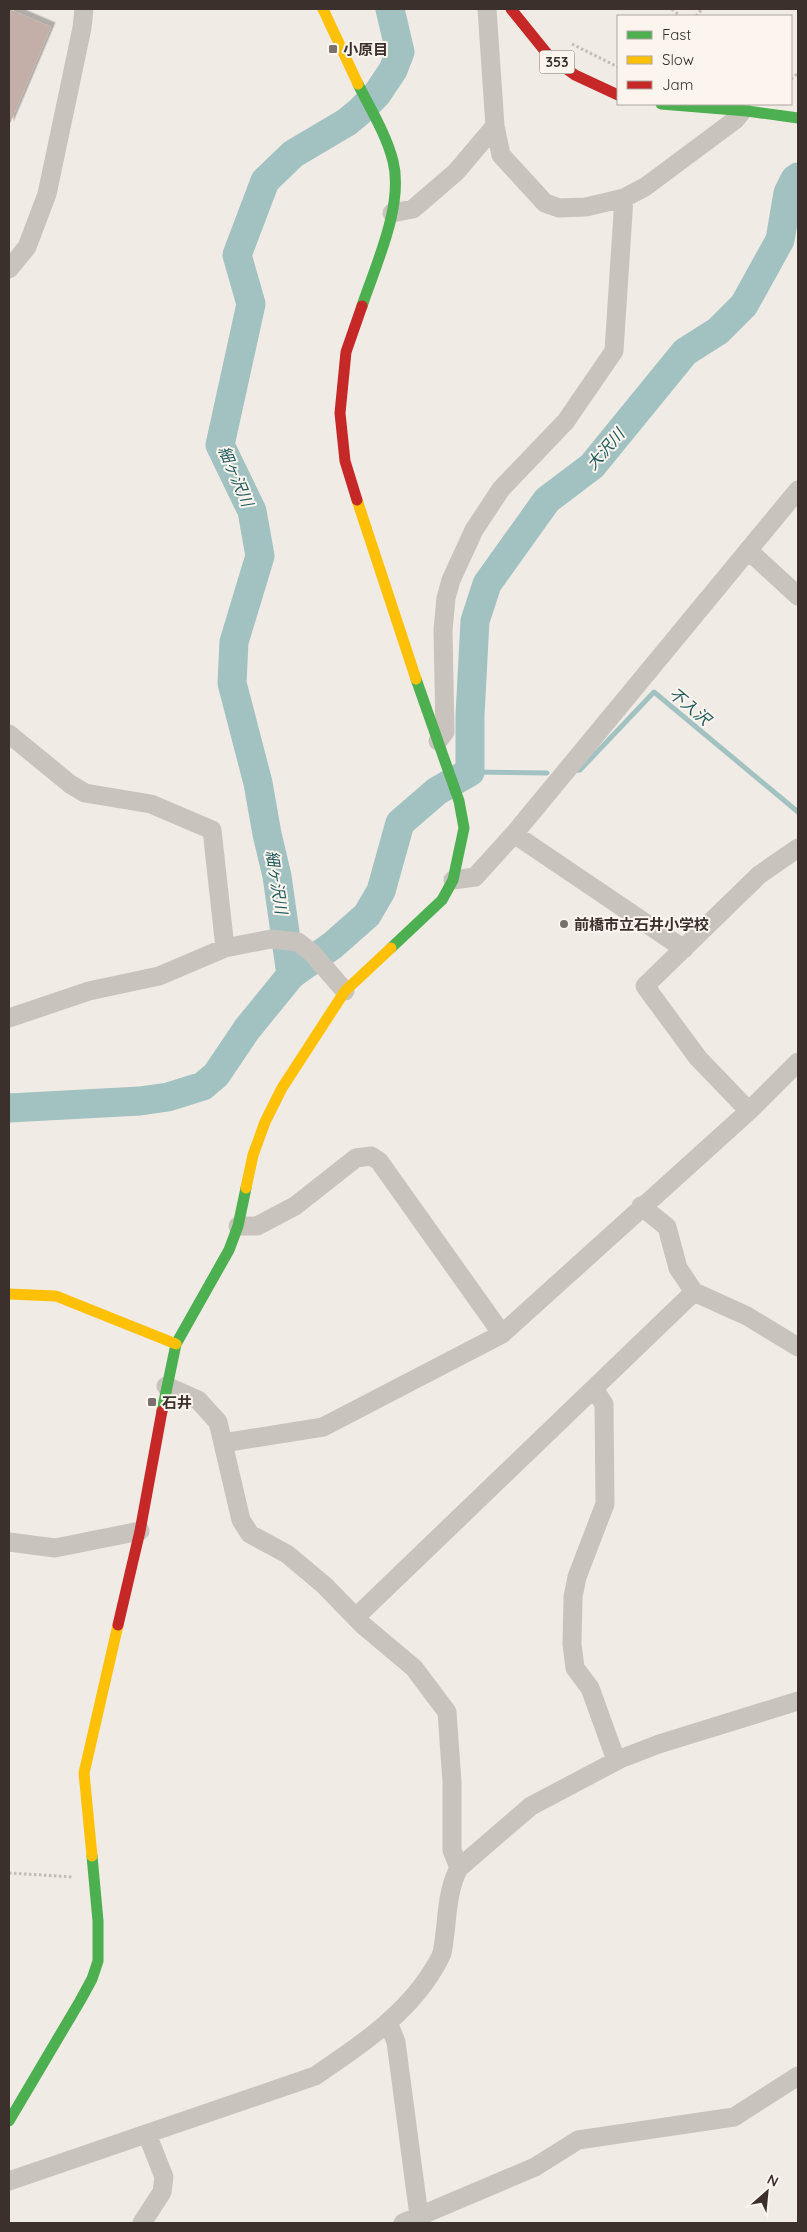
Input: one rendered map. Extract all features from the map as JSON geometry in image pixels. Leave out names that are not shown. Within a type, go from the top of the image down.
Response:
[{"type":"main road","points":[[9,2121],[92,1979],[98,1961],[99,1944],[95,1879],[84,1773],[140,1531],[166,1386],[176,1344],[229,1250],[238,1226],[253,1155],[265,1122],[282,1088],[345,991],[442,900],[454,880],[464,828],[459,801],[403,644],[345,461],[340,413],[346,352],[381,250],[392,213],[396,186],[393,161],[365,97],[326,20],[323,9]]},
{"type":"main road","name":"353","points":[[517,12],[549,56],[575,75],[617,95]]},
{"type":"main road","points":[[669,105],[703,109],[743,110],[798,118]]},
{"type":"main road","points":[[9,1294],[56,1296],[176,1344]]},
{"type":"street","points":[[9,269],[27,247],[47,194],[82,28],[84,9]]},
{"type":"street","points":[[487,9],[495,126],[501,155],[544,202],[559,208],[577,208],[624,198],[645,186],[735,120],[743,110]]},
{"type":"street","points":[[392,213],[413,209],[456,172],[495,126]]},
{"type":"street","points":[[438,741],[445,732],[443,630],[446,598],[451,580],[474,530],[501,489],[566,421],[614,351],[624,198]]},
{"type":"street","points":[[454,880],[475,876],[514,834],[798,490]]},
{"type":"street","points":[[748,550],[798,596]]},
{"type":"street","points":[[9,734],[70,784],[85,792],[151,804],[212,830],[225,948]]},
{"type":"street","points":[[514,834],[684,949]]},
{"type":"street","points":[[749,1111],[698,1058],[645,986],[759,875],[798,848]]},
{"type":"street","points":[[9,1018],[89,992],[159,976],[225,948],[271,939],[298,942],[319,960],[345,991]]},
{"type":"street","points":[[223,1443],[324,1427],[502,1334],[641,1206],[749,1111],[798,1062]]},
{"type":"street","points":[[238,1226],[257,1226],[295,1206],[356,1158],[371,1156],[379,1161],[502,1334]]},
{"type":"street","points":[[641,1206],[667,1228],[678,1268],[694,1292],[747,1316],[798,1347]]},
{"type":"street","points":[[356,1617],[694,1292]]},
{"type":"street","points":[[166,1386],[198,1400],[218,1422],[241,1520],[250,1534],[287,1554],[324,1585],[356,1617],[414,1668],[447,1712],[452,1782],[452,1850],[459,1868]]},
{"type":"street","points":[[594,1389],[604,1404],[605,1504],[577,1577],[573,1597],[572,1644],[575,1668],[593,1694],[616,1760]]},
{"type":"street","points":[[9,1542],[55,1548],[140,1531]]},
{"type":"street","points":[[9,2181],[315,2076],[347,2055],[388,2022],[423,1987],[441,1956],[452,1881],[459,1868],[531,1806],[616,1760],[660,1744],[798,1701]]},
{"type":"street","points":[[388,2022],[396,2042],[415,2221],[534,2167],[578,2140],[734,2117],[798,2076]]},
{"type":"street","points":[[142,2223],[162,2192],[164,2177],[147,2134]]},
{"type":"path","points":[[566,41],[617,66]]},
{"type":"path","points":[[9,1873],[95,1879]]},
{"type":"building","points":[[9,9],[51,27],[9,126]]},
{"type":"waterway","name":"細ヶ沢川","points":[[291,975],[277,876],[258,783],[232,683],[234,642],[260,556],[252,511],[220,445],[251,304],[237,255],[265,181],[293,154],[347,122],[359,112],[377,94],[393,70],[400,52],[390,9]]},
{"type":"waterway","name":"大沢川","points":[[9,1108],[140,1101],[168,1097],[203,1086],[216,1075],[247,1029],[291,975],[333,945],[367,915],[381,891],[400,823],[437,791],[470,772],[470,715],[475,621],[487,584],[547,500],[592,466],[685,352],[718,331],[744,305],[780,240],[788,193],[798,177]]},
{"type":"waterway","name":"不入沢","points":[[573,771],[580,770],[654,692],[798,812]]},
{"type":"waterway","name":"不入沢","points":[[470,772],[547,773]]},
{"type":"traffic: fast","points":[[358,84],[386,141],[393,161],[395,178],[392,215],[362,306]]},
{"type":"traffic: fast","points":[[673,105],[747,111],[798,118]]},
{"type":"traffic: fast","points":[[391,948],[442,900],[453,880],[464,828],[459,801],[416,679]]},
{"type":"traffic: fast","points":[[162,1411],[176,1344],[229,1250],[238,1226],[246,1188]]},
{"type":"traffic: fast","points":[[9,2121],[80,2001],[92,1979],[98,1961],[98,1921],[92,1856]]},
{"type":"traffic: slow","points":[[323,9],[358,84]]},
{"type":"traffic: slow","points":[[357,500],[416,679]]},
{"type":"traffic: slow","points":[[246,1188],[253,1155],[265,1122],[282,1088],[345,991],[391,948]]},
{"type":"traffic: slow","points":[[9,1294],[56,1296],[176,1344]]},
{"type":"traffic: slow","points":[[92,1856],[84,1773],[118,1625]]},
{"type":"traffic: jam","points":[[511,9],[549,56],[575,75],[617,95]]},
{"type":"traffic: jam","points":[[357,500],[345,461],[340,413],[346,352],[362,306]]},
{"type":"traffic: jam","points":[[118,1625],[140,1531],[162,1411]]},
{"type":"place","name":"小原目","points":[[333,49]]},
{"type":"place","name":"前橋市立石井小学校","points":[[564,924]]},
{"type":"place","name":"石井","points":[[152,1402]]}]
